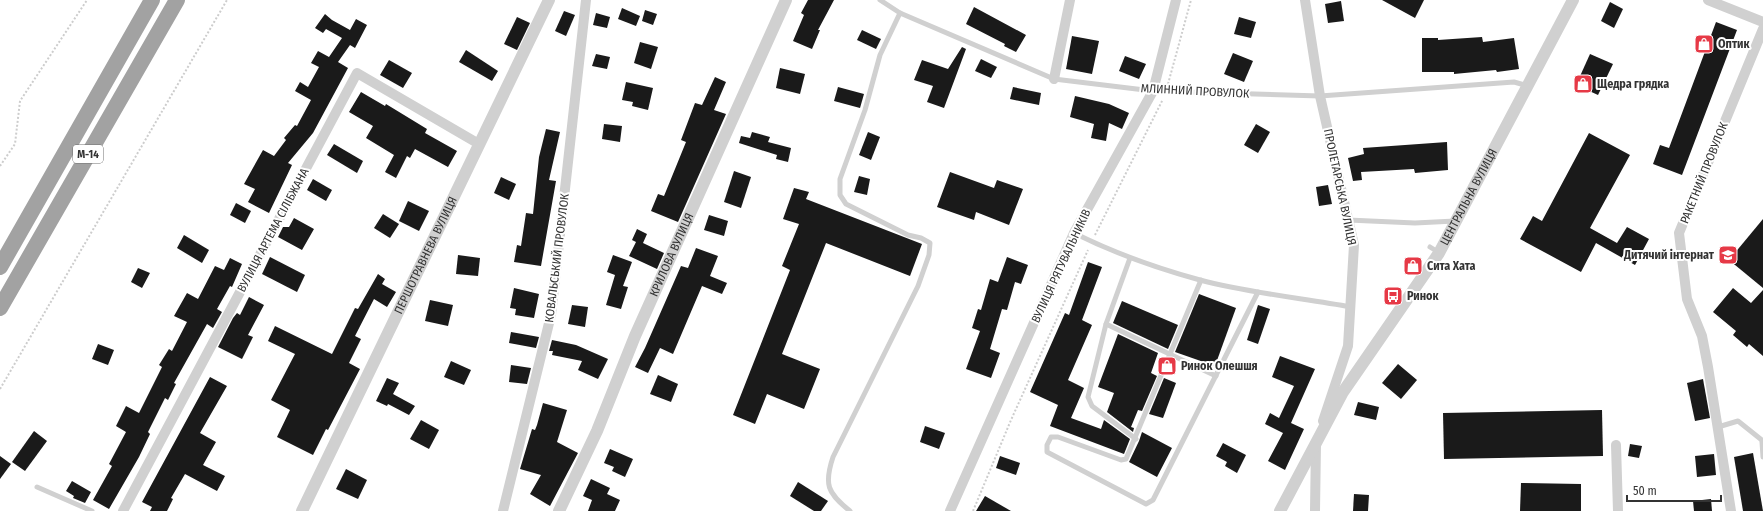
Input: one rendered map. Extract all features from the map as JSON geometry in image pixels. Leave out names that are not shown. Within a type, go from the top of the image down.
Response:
[{"type":"highway","name":"М-14","points":[[0,267],[152,0]]},
{"type":"highway","name":"М-14","points":[[0,308],[177,0]]},
{"type":"street","name":"ПЕРШОТРАВНЕВА ВУЛИЦЯ","points":[[302,511],[549,0]]},
{"type":"street","name":"КОВАЛЬСЬКИЙ ПРОВУЛОК","points":[[502,511],[551,315],[586,0]]},
{"type":"street","name":"КРИЛОВА ВУЛИЦЯ","points":[[559,511],[597,431],[635,336],[786,0]]},
{"type":"street","points":[[1054,79],[1070,0]]},
{"type":"street","name":"ВУЛИЦЯ РЯТУВАЛЬНИКІВ","points":[[950,511],[1074,233],[1153,91],[1176,0]]},
{"type":"street","name":"ПРОЛЕТАРСЬКА ВУЛИЦЯ","points":[[1305,0],[1320,96],[1354,245],[1348,346],[1316,442],[1315,511]]},
{"type":"street","name":"ЦЕНТРАЛЬНА ВУЛИЦЯ","points":[[1280,511],[1343,392],[1435,250],[1456,221],[1573,0]]},
{"type":"street","points":[[1708,0],[1763,22]]},
{"type":"street","name":"РАКЕТНИЙ ПРОВУЛОК","points":[[1731,511],[1702,336],[1687,299],[1679,233],[1763,29]]},
{"type":"street","name":"ВУЛИЦЯ АРТЕМА СІЛІБЖАНА","points":[[123,511],[357,73],[479,144]]},
{"type":"street","points":[[1616,445],[1618,511]]},
{"type":"lane","name":"МЛИННИЙ ПРОВУЛОК","points":[[880,0],[900,13],[1054,79],[1153,91],[1320,96],[1514,82],[1528,86]]},
{"type":"lane","points":[[850,511],[834,497],[830,488],[827,474],[833,457],[918,286],[929,255],[930,244],[921,238],[908,235],[846,204],[840,195],[840,179],[865,110],[880,55],[900,13]]},
{"type":"lane","points":[[1348,220],[1415,223],[1456,221]]},
{"type":"lane","points":[[1074,233],[1130,258],[1201,280],[1258,292],[1351,307]]},
{"type":"lane","points":[[1130,258],[1106,324],[1088,397],[1092,406],[1136,439]]},
{"type":"lane","points":[[1201,280],[1169,352],[1136,439],[1126,459],[1121,460],[1058,437],[1051,437],[1047,445],[1048,452],[1146,504],[1153,500],[1258,292]]},
{"type":"lane","points":[[1106,324],[1169,352],[1216,376]]},
{"type":"lane","points":[[1718,427],[1738,421],[1763,441],[1763,457]]},
{"type":"lane","points":[[37,487],[92,511]]},
{"type":"path","points":[[0,166],[15,144],[20,101],[87,0]]},
{"type":"path","points":[[0,389],[227,0]]},
{"type":"path","points":[[973,511],[1011,420],[1092,242],[1162,104],[1191,0]]},
{"type":"building","points":[[808,0],[834,0],[818,30],[820,30],[812,49],[793,41],[804,15],[801,13]]},
{"type":"building","points":[[1382,0],[1424,0],[1415,18]]},
{"type":"building","points":[[1341,1],[1344,21],[1328,23],[1325,4]]},
{"type":"building","points":[[1610,2],[1623,9],[1614,28],[1601,21]]},
{"type":"building","points":[[974,7],[1026,35],[1016,52],[1004,46],[1005,44],[966,24]]},
{"type":"building","points":[[622,8],[640,16],[636,26],[618,19]]},
{"type":"building","points":[[645,10],[657,14],[653,25],[642,21]]},
{"type":"building","points":[[564,11],[575,15],[566,36],[555,31]]},
{"type":"building","points":[[596,13],[610,17],[607,28],[593,25]]},
{"type":"building","points":[[325,14],[332,20],[350,30],[356,19],[367,25],[355,48],[350,45],[338,62],[348,68],[313,133],[288,163],[292,165],[269,213],[248,202],[255,189],[244,184],[263,150],[274,156],[286,140],[284,138],[295,125],[297,126],[311,100],[295,91],[300,82],[308,87],[319,67],[311,63],[318,51],[329,57],[342,38],[326,29],[323,33],[315,28]]},
{"type":"building","points":[[517,17],[530,23],[517,50],[504,44]]},
{"type":"building","points":[[1239,17],[1256,22],[1251,38],[1234,34]]},
{"type":"building","points":[[1716,22],[1737,30],[1682,175],[1653,164],[1660,145],[1669,148]]},
{"type":"building","points":[[862,30],[881,39],[876,49],[857,40]]},
{"type":"building","points":[[1072,36],[1099,41],[1092,74],[1066,69]]},
{"type":"building","points":[[1482,37],[1483,42],[1514,38],[1519,69],[1497,72],[1496,70],[1454,74],[1454,72],[1422,72],[1422,38],[1438,38],[1438,40]]},
{"type":"building","points":[[640,42],[658,47],[651,69],[634,63]]},
{"type":"building","points":[[962,47],[966,49],[944,108],[927,102],[933,86],[914,80],[922,60],[948,69]]},
{"type":"building","points":[[466,50],[498,71],[492,81],[459,62]]},
{"type":"building","points":[[1233,53],[1253,61],[1244,82],[1224,74]]},
{"type":"building","points":[[596,54],[610,57],[607,69],[592,66]]},
{"type":"building","points":[[1590,54],[1613,64],[1598,95],[1576,85]]},
{"type":"building","points":[[1125,56],[1146,64],[1139,79],[1119,71]]},
{"type":"building","points":[[981,59],[997,67],[991,78],[975,71]]},
{"type":"building","points":[[389,60],[412,73],[403,88],[380,75]]},
{"type":"building","points":[[780,68],[805,74],[800,94],[776,88]]},
{"type":"building","points":[[715,77],[726,82],[714,110],[726,114],[678,222],[651,211],[658,194],[664,196],[686,142],[681,140],[695,103],[702,105]]},
{"type":"building","points":[[626,82],[653,88],[648,110],[632,106],[633,102],[622,100]]},
{"type":"building","points":[[838,87],[864,94],[860,108],[834,101]]},
{"type":"building","points":[[1013,87],[1041,93],[1039,105],[1010,99]]},
{"type":"building","points":[[361,92],[385,106],[386,104],[427,129],[425,133],[457,151],[448,167],[415,149],[410,158],[407,156],[396,178],[385,172],[394,155],[366,138],[373,126],[349,112]]},
{"type":"building","points":[[1075,96],[1109,104],[1129,113],[1122,129],[1109,123],[1106,141],[1091,138],[1094,124],[1070,117]]},
{"type":"building","points":[[604,124],[622,126],[620,142],[602,139]]},
{"type":"building","points":[[1256,124],[1270,132],[1258,153],[1244,145]]},
{"type":"building","points":[[546,129],[560,132],[549,180],[556,181],[541,266],[514,262],[517,245],[521,246],[526,213],[533,214],[539,157]]},
{"type":"building","points":[[752,132],[770,137],[768,142],[791,148],[788,162],[776,159],[777,155],[739,143],[741,136],[750,138]]},
{"type":"building","points":[[868,132],[880,137],[871,160],[859,155]]},
{"type":"building","points":[[1589,133],[1630,155],[1590,228],[1617,243],[1627,227],[1649,239],[1635,265],[1596,243],[1581,272],[1520,239],[1533,216],[1542,221]]},
{"type":"building","points":[[1447,142],[1448,170],[1415,173],[1414,169],[1361,172],[1362,180],[1353,181],[1348,158],[1364,154],[1363,148]]},
{"type":"building","points":[[334,144],[363,161],[357,173],[327,155]]},
{"type":"building","points":[[734,171],[751,177],[741,208],[724,202]]},
{"type":"building","points":[[950,172],[994,188],[997,180],[1023,189],[1009,225],[976,212],[974,220],[937,207]]},
{"type":"building","points":[[859,176],[870,179],[867,195],[854,192]]},
{"type":"building","points":[[501,177],[516,184],[509,200],[494,193]]},
{"type":"building","points":[[313,179],[332,190],[326,201],[307,190]]},
{"type":"building","points":[[1328,185],[1332,204],[1319,206],[1316,187]]},
{"type":"building","points":[[794,188],[809,192],[806,199],[922,244],[910,276],[826,243],[782,354],[820,369],[804,409],[767,394],[755,424],[733,415],[790,270],[782,266],[799,224],[783,219]]},
{"type":"building","points":[[408,201],[429,211],[419,231],[399,221]]},
{"type":"building","points":[[236,203],[251,211],[245,223],[230,215]]},
{"type":"building","points":[[383,214],[399,224],[390,238],[374,228]]},
{"type":"building","points":[[709,215],[728,221],[724,236],[704,230]]},
{"type":"building","points":[[294,218],[314,229],[302,250],[278,237],[283,227],[289,227]]},
{"type":"building","points":[[1763,219],[1763,288],[1729,260]]},
{"type":"building","points":[[637,229],[647,234],[643,243],[664,253],[657,269],[629,256],[636,242],[632,240]]},
{"type":"building","points":[[184,235],[209,250],[202,263],[177,248]]},
{"type":"building","points":[[696,248],[718,256],[710,276],[727,283],[722,294],[702,286],[673,354],[660,348],[648,373],[635,367],[645,348],[681,266],[688,268]]},
{"type":"building","points":[[458,255],[480,258],[478,276],[456,274]]},
{"type":"building","points":[[613,255],[632,262],[623,286],[628,287],[621,309],[606,305],[615,275],[607,272]]},
{"type":"building","points":[[270,257],[305,275],[297,292],[262,274]]},
{"type":"building","points":[[1007,257],[1028,265],[1021,284],[1015,282],[1007,310],[1002,309],[990,349],[1000,353],[991,378],[966,369],[980,331],[972,328],[978,309],[981,310],[990,279],[998,282]]},
{"type":"building","points":[[230,258],[242,264],[232,287],[230,286],[217,309],[222,312],[213,328],[207,324],[174,383],[176,384],[168,400],[165,398],[148,432],[150,434],[139,457],[109,509],[93,500],[112,466],[109,464],[126,432],[116,426],[126,406],[139,413],[162,367],[159,365],[169,349],[172,351],[187,322],[174,316],[187,293],[198,299],[215,266],[224,270]]},
{"type":"building","points":[[1088,262],[1102,267],[1082,320],[1092,325],[1068,380],[1084,388],[1071,418],[1101,429],[1104,420],[1130,439],[1124,454],[1050,426],[1058,405],[1030,392],[1065,313],[1069,315]]},
{"type":"building","points":[[138,268],[150,273],[142,288],[131,282]]},
{"type":"building","points":[[378,274],[385,279],[382,284],[396,292],[387,307],[374,299],[355,336],[361,339],[349,363],[360,369],[313,455],[277,437],[290,410],[271,400],[295,354],[268,341],[275,326],[332,354],[355,308],[358,309]]},
{"type":"building","points":[[514,288],[539,294],[534,318],[515,315],[516,309],[510,308]]},
{"type":"building","points":[[1733,288],[1751,303],[1763,290],[1763,356],[1749,344],[1747,347],[1733,335],[1736,331],[1713,312]]},
{"type":"building","points":[[1199,294],[1236,308],[1215,366],[1175,352]]},
{"type":"building","points":[[249,297],[264,305],[248,335],[253,337],[242,359],[218,347],[233,318],[237,313],[240,315]]},
{"type":"building","points":[[430,300],[453,305],[448,326],[425,321]]},
{"type":"building","points":[[1122,301],[1178,325],[1168,349],[1113,323]]},
{"type":"building","points":[[572,305],[588,307],[585,327],[568,324]]},
{"type":"building","points":[[1258,305],[1270,309],[1258,344],[1247,340]]},
{"type":"building","points":[[511,332],[539,337],[536,348],[509,343]]},
{"type":"building","points":[[1118,334],[1158,353],[1151,373],[1157,376],[1142,411],[1138,410],[1131,427],[1134,428],[1133,432],[1107,412],[1114,393],[1098,387]]},
{"type":"building","points":[[552,340],[576,345],[608,359],[598,379],[578,370],[582,361],[552,355],[553,351],[549,351]]},
{"type":"building","points":[[98,344],[114,350],[108,365],[92,359]]},
{"type":"building","points":[[1280,356],[1315,369],[1291,423],[1304,429],[1285,470],[1268,461],[1283,433],[1265,424],[1270,413],[1279,418],[1294,386],[1272,377]]},
{"type":"building","points":[[451,361],[471,370],[464,385],[444,377]]},
{"type":"building","points":[[1398,364],[1417,380],[1401,399],[1382,383]]},
{"type":"building","points":[[511,365],[531,368],[527,384],[509,382]]},
{"type":"building","points":[[658,375],[678,384],[671,402],[650,394]]},
{"type":"building","points":[[210,377],[227,386],[200,433],[216,442],[203,465],[225,476],[217,491],[185,474],[171,498],[173,499],[167,511],[150,511],[152,507],[142,502]]},
{"type":"building","points":[[387,378],[399,383],[393,394],[415,406],[409,415],[388,404],[387,406],[376,401]]},
{"type":"building","points":[[1164,378],[1176,383],[1163,418],[1149,414]]},
{"type":"building","points":[[1703,379],[1710,418],[1695,421],[1687,383]]},
{"type":"building","points":[[1358,402],[1379,407],[1376,420],[1354,415]]},
{"type":"building","points":[[543,403],[567,410],[557,442],[578,453],[550,506],[530,494],[541,475],[520,469],[532,429],[535,430]]},
{"type":"building","points":[[1602,410],[1603,456],[1444,459],[1443,413]]},
{"type":"building","points":[[421,420],[439,430],[429,449],[410,439]]},
{"type":"building","points":[[925,426],[945,433],[939,449],[920,442]]},
{"type":"building","points":[[34,431],[47,441],[25,471],[12,462]]},
{"type":"building","points":[[1142,432],[1172,448],[1157,477],[1129,462]]},
{"type":"building","points":[[1223,443],[1246,455],[1237,473],[1225,466],[1227,462],[1216,456]]},
{"type":"building","points":[[1630,444],[1642,446],[1639,458],[1628,456]]},
{"type":"building","points":[[610,449],[633,459],[625,477],[612,471],[614,467],[604,463]]},
{"type":"building","points":[[1753,453],[1763,511],[1743,511],[1734,457]]},
{"type":"building","points":[[1714,454],[1716,475],[1697,477],[1695,456]]},
{"type":"building","points":[[0,456],[11,464],[0,479]]},
{"type":"building","points":[[1000,456],[1020,463],[1016,475],[996,468]]},
{"type":"building","points":[[346,469],[367,480],[358,499],[336,489]]},
{"type":"building","points":[[591,479],[610,488],[607,494],[620,500],[615,511],[588,511],[592,500],[583,496]]},
{"type":"building","points":[[72,481],[91,492],[85,503],[73,498],[74,496],[66,491]]},
{"type":"building","points":[[798,482],[828,501],[821,511],[814,511],[790,496]]},
{"type":"building","points":[[1521,483],[1581,484],[1581,511],[1520,511]]},
{"type":"building","points":[[1354,494],[1369,495],[1368,511],[1353,511]]},
{"type":"building","points":[[985,496],[1011,511],[976,511]]},
{"type":"building","points":[[1711,499],[1712,511],[1694,511],[1693,501]]},
{"type":"place","name":"Оптик","points":[[1704,44]]},
{"type":"place","name":"Щедра грядка","points":[[1583,84]]},
{"type":"place","name":"Дитячий інтернат","points":[[1728,255]]},
{"type":"place","name":"Сита Хата","points":[[1413,266]]},
{"type":"place","name":"Ринок","points":[[1393,296]]},
{"type":"place","name":"Ринок Олешшя","points":[[1167,366]]}]
